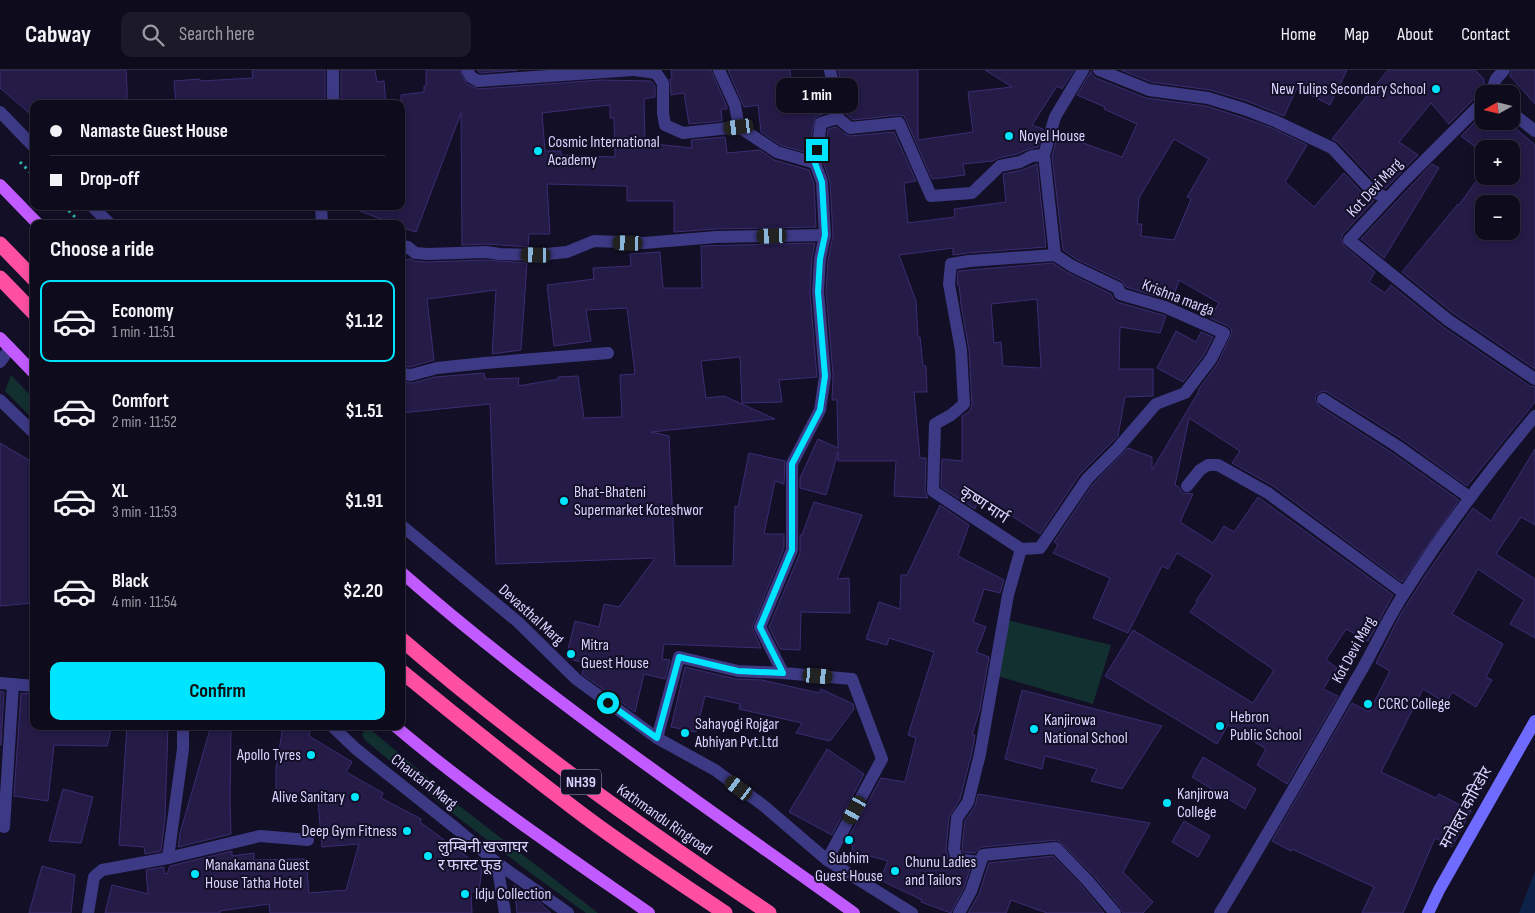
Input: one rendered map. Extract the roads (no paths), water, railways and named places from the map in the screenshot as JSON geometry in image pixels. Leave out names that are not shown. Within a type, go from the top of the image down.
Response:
[{"type":"highway","points":[[0,244],[30,275]]},
{"type":"highway","points":[[0,278],[30,309]]},
{"type":"highway","name":"Kathmandu Ringroad","points":[[405,642],[440,673],[611,805],[769,913]]},
{"type":"highway","name":"NH39","points":[[405,674],[576,810],[725,913]]},
{"type":"main road","points":[[0,185],[34,220]]},
{"type":"main road","points":[[0,338],[30,369]]},
{"type":"main road","points":[[405,575],[480,638],[619,746],[854,913]]},
{"type":"main road","name":"मनोहरा कोरिडोर","points":[[1428,913],[1535,720]]},
{"type":"main road","points":[[400,730],[439,763],[649,913]]},
{"type":"street","points":[[333,70],[333,100]]},
{"type":"street","points":[[467,70],[471,77],[478,81],[634,70],[656,73],[663,83],[662,113],[665,125],[683,133],[739,127],[777,152],[815,163]]},
{"type":"street","points":[[720,70],[735,105],[739,127]]},
{"type":"street","points":[[830,70],[838,118],[850,128],[899,123],[931,196],[972,193],[1000,166],[1020,162],[1032,156],[1044,155]]},
{"type":"street","points":[[1055,255],[1044,155],[1056,117],[1083,70]]},
{"type":"street","points":[[1098,70],[1150,90],[1208,98],[1275,121],[1332,148],[1373,192],[1388,198]]},
{"type":"street","points":[[1494,85],[1504,70]]},
{"type":"street","name":"Kot Devi Marg","points":[[1475,109],[1349,240],[1448,320],[1535,379]]},
{"type":"street","points":[[0,112],[30,143]]},
{"type":"street","points":[[783,673],[760,627],[792,550],[792,464],[820,410],[825,376],[818,292],[820,259],[825,235],[822,182],[815,163],[821,124],[838,118]]},
{"type":"street","points":[[1520,119],[1535,131]]},
{"type":"street","points":[[96,210],[106,220]]},
{"type":"street","points":[[405,247],[415,253],[428,254],[477,252],[536,255],[567,252],[594,241],[644,243],[716,237],[825,235]]},
{"type":"street","name":"कृष्ण मार्ग","points":[[1021,549],[933,491],[935,424],[951,415],[964,404],[961,350],[949,284],[950,264],[1055,255]]},
{"type":"street","name":"Krishna marga","points":[[1021,549],[1040,548],[1087,479],[1117,449],[1156,404],[1185,393],[1210,359],[1224,333],[1165,307],[1120,294],[1118,288],[1072,266],[1055,255]]},
{"type":"street","points":[[0,362],[10,348]]},
{"type":"street","points":[[405,374],[411,375],[436,368],[608,353]]},
{"type":"street","points":[[1322,399],[1397,446],[1469,497]]},
{"type":"street","points":[[0,400],[30,429]]},
{"type":"street","name":"Kot Devi Marg","points":[[1220,913],[1371,655],[1404,593],[1469,497],[1535,416]]},
{"type":"street","points":[[1187,486],[1200,470],[1208,465],[1218,465],[1268,493],[1404,593]]},
{"type":"street","name":"Devasthal Marg","points":[[405,528],[518,622],[576,680],[657,738],[715,770],[764,806],[827,860],[912,913]]},
{"type":"street","points":[[979,862],[957,859],[954,849],[957,818],[968,802],[980,754],[1008,596],[1021,549]]},
{"type":"street","points":[[657,738],[679,657],[738,671],[852,678],[882,759],[827,860]]},
{"type":"street","points":[[4,826],[6,684],[30,686]]},
{"type":"street","points":[[168,858],[183,749],[183,730]]},
{"type":"street","name":"Chautarfi Marg","points":[[336,730],[356,749],[497,862],[568,913]]},
{"type":"street","points":[[88,913],[94,877],[102,870],[168,858],[260,836],[308,840]]},
{"type":"street","points":[[959,913],[971,891],[979,862],[983,855],[1056,848],[1115,913]]},
{"type":"street","points":[[497,862],[505,913]]},
{"type":"water","points":[[1535,871],[1535,913],[1519,913]]},
{"type":"place","name":"New Tulips Secondary School","points":[[1436,89]]},
{"type":"place","name":"Noyel House","points":[[1009,136]]},
{"type":"place","name":"Cosmic International Academy","points":[[538,151]]},
{"type":"place","name":"Bhat-Bhateni Supermarket Koteshwor","points":[[564,501]]},
{"type":"place","name":"Mitra Guest House","points":[[571,654]]},
{"type":"place","name":"CCRC College","points":[[1368,704]]},
{"type":"place","name":"Hebron Public School","points":[[1220,726]]},
{"type":"place","name":"Kanjirowa National School","points":[[1034,729]]},
{"type":"place","name":"Sahayogi Rojgar Abhiyan Pvt.Ltd","points":[[685,733]]},
{"type":"place","name":"Apollo Tyres","points":[[311,755]]},
{"type":"place","name":"Alive Sanitary","points":[[355,797]]},
{"type":"place","name":"Kanjirowa College","points":[[1167,803]]},
{"type":"place","name":"Deep Gym Fitness","points":[[407,831]]},
{"type":"place","name":"Subhim Guest House","points":[[849,840]]},
{"type":"place","name":"लुम्बिनी खजाघर र फास्ट फूड","points":[[428,856]]},
{"type":"place","name":"Chunu Ladies and Tailors","points":[[895,871]]},
{"type":"place","name":"Manakamana Guest House Tatha Hotel","points":[[195,874]]},
{"type":"place","name":"Idju Collection","points":[[465,894]]}]
